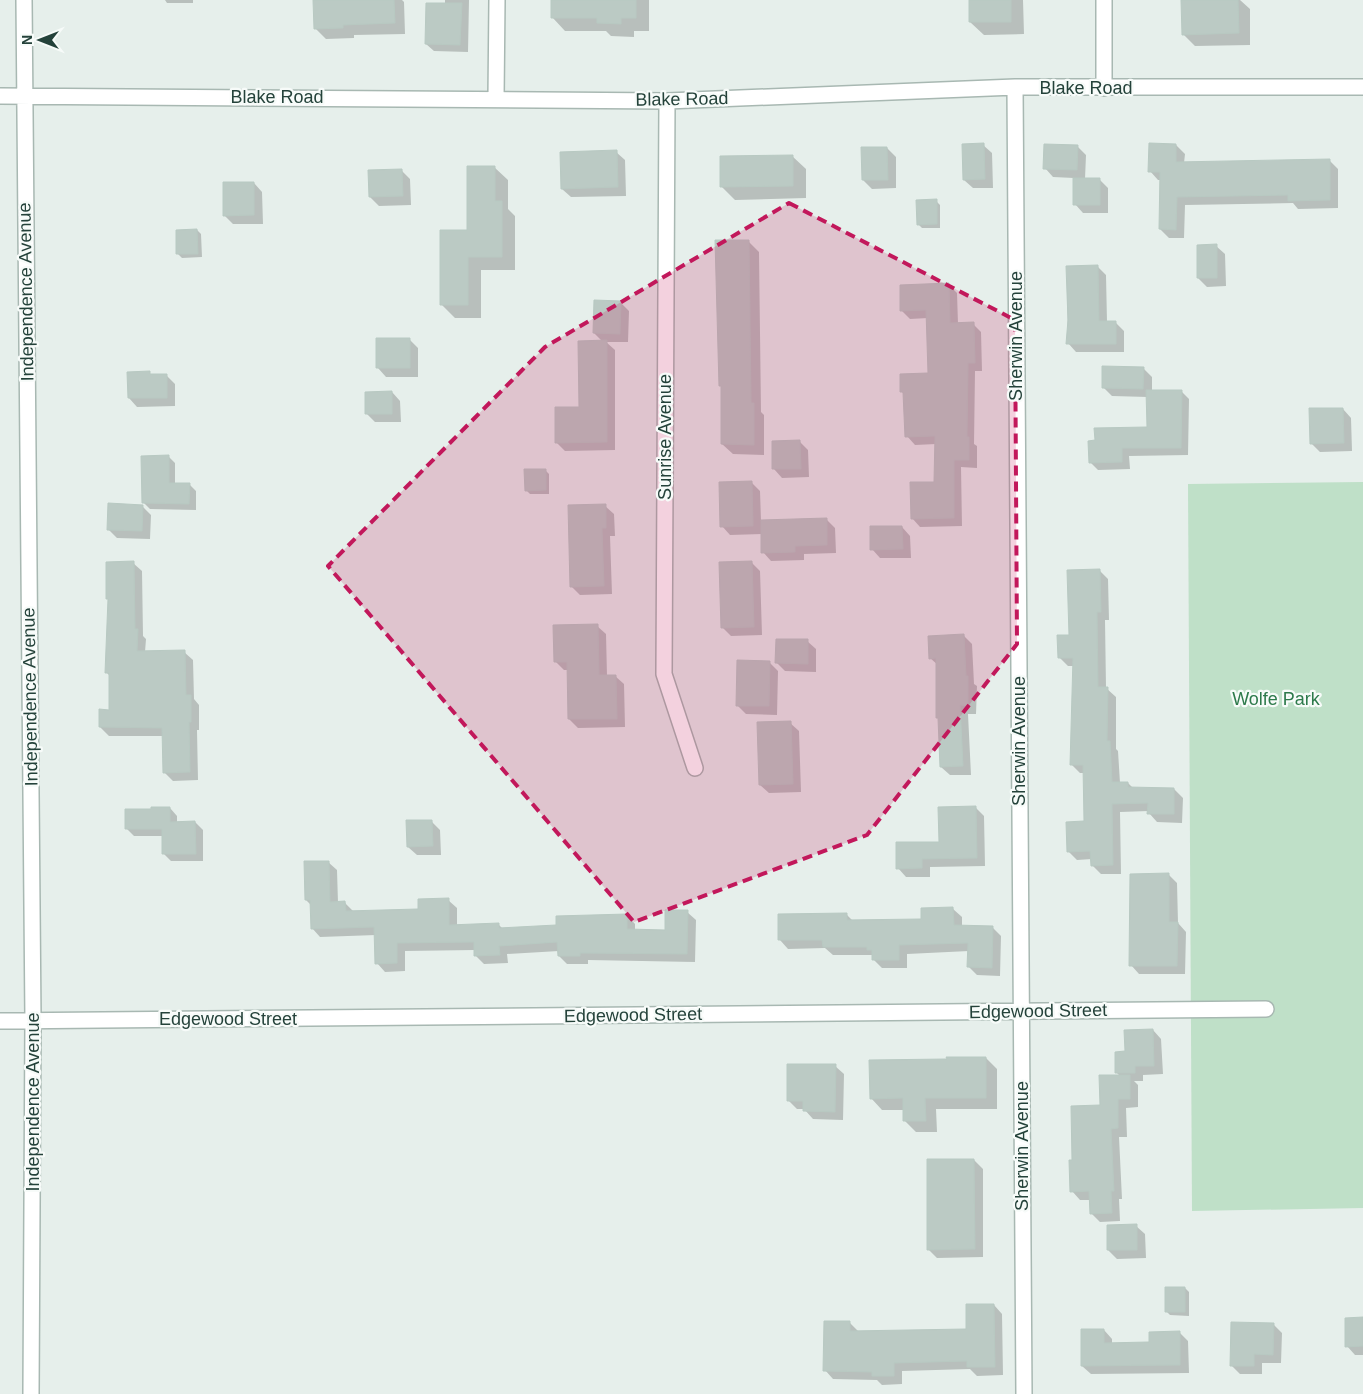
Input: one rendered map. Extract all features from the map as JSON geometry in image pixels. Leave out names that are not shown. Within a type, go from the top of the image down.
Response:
[{"type":"street","name":"Independence Avenue","points":[[24,0],[33,1020],[31,1394]]},
{"type":"street","points":[[496,98],[497,0]]},
{"type":"street","points":[[1104,0],[1104,88]]},
{"type":"street","name":"Blake Road","points":[[0,96],[496,98],[667,101],[1015,87],[1363,87]]},
{"type":"street","name":"Sherwin Avenue","points":[[1015,87],[1024,1394]]},
{"type":"street","name":"Sunrise Avenue","points":[[667,101],[664,674],[695,768]]},
{"type":"street","name":"Edgewood Street","points":[[0,1021],[1266,1009]]},
{"type":"highlighted area","points":[[789,203],[1015,320],[1017,644],[867,835],[634,922],[328,566],[545,347]]},
{"type":"green space","name":"Wolfe Park","points":[[1363,482],[1363,1208],[1192,1211],[1188,484]]},
{"type":"building","points":[[313,0],[394,0],[395,23],[343,25],[343,28],[314,29]]},
{"type":"building","points":[[551,0],[636,0],[636,18],[621,18],[621,24],[597,23],[597,18],[551,18]]},
{"type":"building","points":[[969,0],[1011,0],[1011,22],[969,22]]},
{"type":"building","points":[[1181,0],[1238,0],[1239,33],[1182,35]]},
{"type":"building","points":[[426,3],[462,3],[460,45],[425,44]]},
{"type":"building","points":[[984,143],[985,179],[963,180],[962,144]]},
{"type":"building","points":[[1149,143],[1176,144],[1176,162],[1330,159],[1330,200],[1288,201],[1288,195],[1177,197],[1176,230],[1159,229],[1160,172],[1148,172]]},
{"type":"building","points":[[1044,144],[1078,145],[1077,170],[1043,169]]},
{"type":"building","points":[[861,147],[887,147],[888,180],[862,180]]},
{"type":"building","points":[[617,150],[618,187],[561,189],[560,152]]},
{"type":"building","points":[[793,155],[793,186],[720,187],[720,156]]},
{"type":"building","points":[[467,166],[495,166],[495,201],[502,201],[502,257],[468,257],[468,305],[440,305],[440,230],[467,230]]},
{"type":"building","points":[[402,169],[403,196],[369,197],[368,170]]},
{"type":"building","points":[[1073,178],[1100,178],[1100,205],[1073,205]]},
{"type":"building","points":[[223,182],[254,182],[254,215],[223,216]]},
{"type":"building","points":[[937,199],[937,224],[917,225],[916,200]]},
{"type":"building","points":[[197,229],[198,254],[176,254],[176,230]]},
{"type":"building","points":[[715,240],[749,240],[751,403],[754,403],[754,445],[721,444],[721,386],[719,386]]},
{"type":"building","points":[[1217,244],[1217,278],[1197,278],[1197,245]]},
{"type":"building","points":[[1098,265],[1099,321],[1116,321],[1116,344],[1066,344],[1068,320],[1066,266]]},
{"type":"building","points":[[949,283],[950,323],[974,322],[975,363],[968,363],[967,437],[969,437],[969,460],[954,460],[954,518],[911,519],[910,482],[934,482],[935,436],[905,437],[903,392],[900,392],[900,374],[928,373],[926,310],[900,311],[900,285]]},
{"type":"building","points":[[594,300],[621,301],[620,334],[593,333]]},
{"type":"building","points":[[376,338],[410,338],[410,368],[376,368]]},
{"type":"building","points":[[607,340],[607,442],[555,443],[555,407],[579,407],[578,341]]},
{"type":"building","points":[[1102,366],[1144,367],[1143,389],[1102,388]]},
{"type":"building","points":[[150,371],[150,374],[167,374],[167,398],[128,398],[127,372]]},
{"type":"building","points":[[1146,390],[1182,390],[1181,448],[1122,448],[1122,462],[1089,463],[1088,441],[1095,440],[1094,428],[1147,427]]},
{"type":"building","points":[[392,391],[392,414],[365,414],[365,392]]},
{"type":"building","points":[[1309,408],[1343,408],[1344,443],[1310,444]]},
{"type":"building","points":[[800,440],[801,469],[772,469],[772,441]]},
{"type":"building","points":[[169,455],[169,483],[190,483],[189,504],[142,503],[141,456]]},
{"type":"building","points":[[524,469],[546,469],[546,490],[525,491]]},
{"type":"building","points":[[752,481],[753,526],[720,527],[719,482]]},
{"type":"building","points":[[108,503],[143,505],[142,531],[107,530]]},
{"type":"building","points":[[606,504],[606,528],[602,528],[604,586],[570,587],[568,505]]},
{"type":"building","points":[[827,518],[827,545],[795,546],[795,552],[761,553],[761,520]]},
{"type":"building","points":[[870,526],[902,526],[903,549],[870,550]]},
{"type":"building","points":[[134,561],[135,629],[138,629],[137,651],[185,650],[186,695],[191,695],[191,722],[189,722],[190,772],[163,773],[162,728],[99,727],[99,709],[109,710],[109,673],[105,673],[108,599],[106,599],[106,562]]},
{"type":"building","points":[[752,561],[754,627],[721,628],[719,562]]},
{"type":"building","points":[[1100,569],[1101,612],[1097,612],[1098,687],[1108,687],[1107,741],[1110,741],[1112,782],[1128,782],[1128,787],[1174,788],[1174,814],[1147,814],[1148,803],[1112,804],[1113,865],[1091,866],[1090,851],[1067,852],[1066,822],[1084,821],[1083,765],[1070,765],[1073,658],[1058,658],[1057,635],[1069,635],[1067,570]]},
{"type":"building","points":[[598,624],[599,675],[616,675],[617,719],[568,719],[567,662],[554,662],[553,625]]},
{"type":"building","points":[[964,634],[966,676],[968,676],[968,706],[960,705],[963,766],[940,767],[938,718],[936,718],[936,658],[929,659],[928,636]]},
{"type":"building","points":[[776,639],[808,639],[808,664],[775,663]]},
{"type":"building","points":[[737,660],[770,661],[769,706],[736,706]]},
{"type":"building","points":[[791,721],[793,784],[759,785],[757,722]]},
{"type":"building","points":[[976,806],[977,858],[922,859],[922,868],[896,869],[896,842],[939,842],[938,807]]},
{"type":"building","points":[[151,807],[170,807],[170,822],[195,821],[196,854],[162,854],[162,829],[125,829],[125,809],[151,809]]},
{"type":"building","points":[[406,820],[432,820],[433,846],[407,847]]},
{"type":"building","points":[[304,861],[329,861],[330,902],[345,901],[346,911],[418,909],[418,899],[449,898],[449,925],[499,923],[499,928],[556,925],[556,916],[627,914],[627,929],[665,930],[665,910],[688,910],[687,954],[580,953],[580,956],[558,956],[557,942],[499,946],[500,955],[474,956],[474,942],[397,943],[397,963],[375,964],[374,927],[311,929],[310,900],[305,900]]},
{"type":"building","points":[[1169,873],[1169,922],[1178,922],[1177,966],[1129,966],[1130,874]]},
{"type":"building","points":[[953,907],[954,925],[993,926],[992,968],[967,967],[968,943],[899,945],[899,960],[872,960],[872,950],[867,950],[867,947],[823,947],[822,940],[778,940],[778,914],[847,913],[847,920],[921,919],[921,908]]},
{"type":"building","points":[[1153,1029],[1154,1066],[1135,1066],[1135,1073],[1115,1073],[1115,1052],[1125,1051],[1124,1030]]},
{"type":"building","points":[[946,1057],[986,1057],[986,1098],[925,1098],[926,1121],[903,1121],[903,1098],[870,1099],[869,1060],[947,1059]]},
{"type":"building","points":[[787,1064],[836,1064],[835,1112],[803,1111],[803,1101],[787,1101]]},
{"type":"building","points":[[1099,1075],[1130,1075],[1130,1099],[1118,1099],[1118,1128],[1111,1129],[1114,1191],[1111,1191],[1112,1213],[1090,1214],[1089,1191],[1070,1192],[1069,1160],[1072,1160],[1071,1106],[1100,1105]]},
{"type":"building","points":[[927,1159],[974,1159],[975,1249],[927,1250]]},
{"type":"building","points":[[1137,1224],[1137,1250],[1107,1250],[1107,1225]]},
{"type":"building","points":[[1165,1287],[1185,1287],[1185,1312],[1165,1312]]},
{"type":"building","points":[[966,1304],[994,1304],[995,1367],[967,1367],[967,1361],[894,1363],[894,1376],[872,1376],[872,1372],[823,1371],[824,1321],[850,1321],[850,1331],[966,1329]]},
{"type":"building","points":[[1363,1317],[1363,1346],[1345,1347],[1345,1318]]},
{"type":"building","points":[[1231,1322],[1274,1323],[1273,1355],[1254,1354],[1254,1366],[1230,1366]]},
{"type":"building","points":[[1081,1329],[1104,1329],[1104,1343],[1149,1342],[1149,1332],[1180,1331],[1180,1365],[1081,1366]]}]
